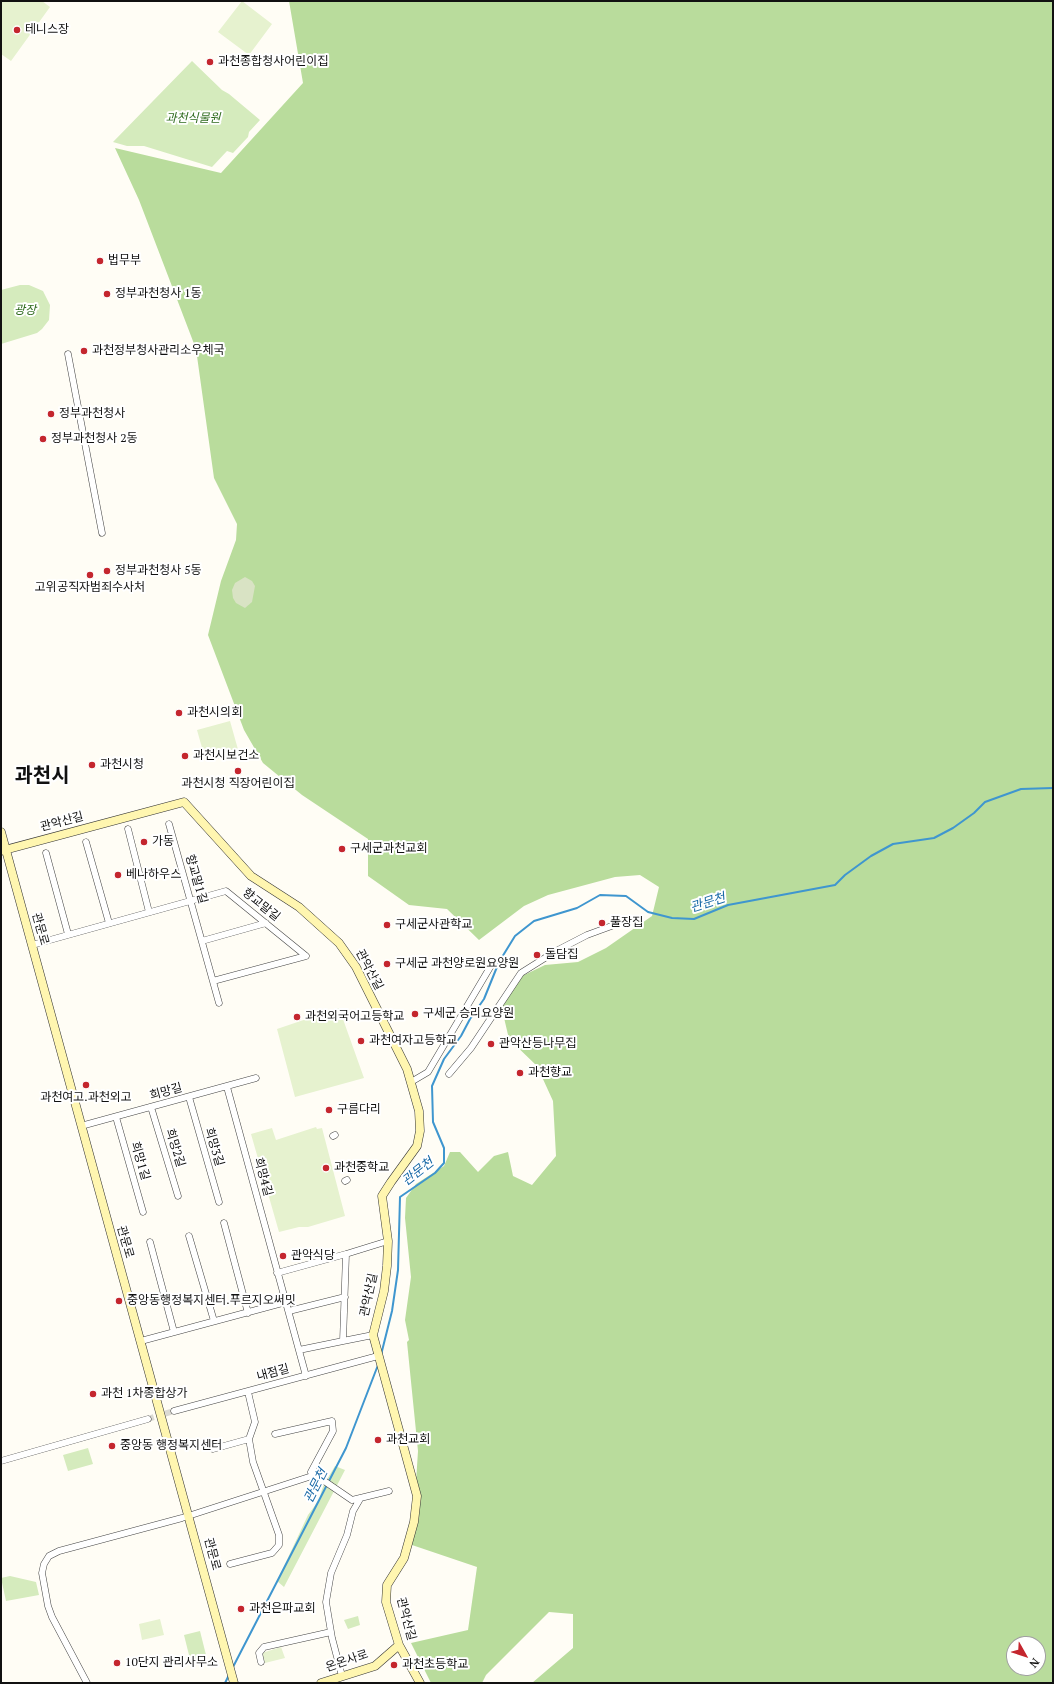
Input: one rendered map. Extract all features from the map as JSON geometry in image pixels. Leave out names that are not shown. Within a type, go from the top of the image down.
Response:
[{"type":"street","points":[[68,354],[102,533]]},
{"type":"street","name":"관악산길","points":[[3,850],[184,802],[251,876],[299,907],[339,943],[356,967],[411,1082],[419,1111],[419,1139],[417,1146],[382,1196],[388,1241],[384,1290],[373,1336],[417,1496],[414,1522],[404,1558],[387,1585],[386,1602],[399,1645],[420,1683]]},
{"type":"street","name":"향교말1길","points":[[169,824],[219,1003]]},
{"type":"street","points":[[128,830],[149,912]]},
{"type":"street","name":"관문로","points":[[1,832],[3,850],[32,945],[234,1683]]},
{"type":"street","points":[[86,842],[109,923]]},
{"type":"street","points":[[46,853],[68,934]]},
{"type":"street","name":"향교말길","points":[[32,945],[226,891],[306,956],[213,981]]},
{"type":"street","points":[[202,941],[266,923]]},
{"type":"street","points":[[449,1074],[471,1048],[521,974],[556,951],[587,935],[618,924]]},
{"type":"street","points":[[411,1082],[428,1072],[492,964]]},
{"type":"street","name":"희망길","points":[[81,1126],[256,1078]]},
{"type":"street","name":"희망4길","points":[[227,1087],[306,1376]]},
{"type":"street","name":"희망3길","points":[[189,1097],[219,1202]]},
{"type":"street","name":"희망2길","points":[[151,1108],[178,1196]]},
{"type":"street","name":"희망1길","points":[[116,1117],[142,1212]]},
{"type":"street","points":[[224,1223],[248,1313]]},
{"type":"street","points":[[189,1236],[214,1321]]},
{"type":"street","points":[[278,1273],[388,1241]]},
{"type":"street","points":[[150,1242],[174,1332]]},
{"type":"street","points":[[343,1341],[346,1254]]},
{"type":"street","points":[[289,1311],[345,1297]]},
{"type":"street","points":[[140,1341],[286,1302]]},
{"type":"street","points":[[299,1350],[373,1336]]},
{"type":"street","name":"내점길","points":[[174,1412],[378,1357]]},
{"type":"street","points":[[230,1564],[272,1553],[279,1545],[279,1535],[253,1462],[249,1439],[255,1422],[248,1392]]},
{"type":"street","points":[[1,1461],[148,1419]]},
{"type":"street","points":[[275,1434],[332,1421],[333,1431],[311,1472],[352,1500],[389,1491]]},
{"type":"street","points":[[213,1449],[249,1439]]},
{"type":"street","points":[[87,1683],[52,1618],[48,1606],[42,1579],[43,1568],[49,1556],[59,1551],[264,1493],[315,1475]]},
{"type":"street","points":[[342,1676],[331,1632],[326,1602],[331,1573],[346,1535],[353,1511],[360,1499]]},
{"type":"street","points":[[261,1662],[259,1653],[264,1647],[331,1632]]},
{"type":"street","name":"온온사로","points":[[321,1683],[375,1666],[399,1645]]},
{"type":"green space","name":"테니스장","points":[[1,1],[42,1],[50,7],[11,61],[1,54]]},
{"type":"green space","points":[[242,1],[272,24],[249,55],[218,32]]},
{"type":"green space","points":[[289,1],[1053,1],[1053,1683],[532,1683],[573,1648],[573,1614],[549,1612],[486,1675],[482,1683],[431,1683],[411,1643],[468,1630],[477,1567],[412,1545],[418,1451],[407,1342],[409,1340],[405,1320],[411,1277],[405,1218],[406,1198],[416,1184],[444,1166],[450,1152],[460,1152],[478,1172],[494,1156],[508,1152],[513,1176],[532,1185],[556,1156],[553,1101],[537,1066],[509,1039],[501,1005],[518,978],[545,965],[578,962],[606,948],[652,916],[659,887],[640,875],[615,877],[548,895],[524,906],[479,940],[447,909],[409,905],[368,876],[368,839],[302,795],[263,763],[244,730],[208,635],[221,581],[236,540],[237,524],[214,478],[196,349],[139,200],[115,148],[221,173],[303,83]]},
{"type":"green space","name":"과천식물원","points":[[192,61],[222,90],[260,120],[249,132],[248,137],[233,153],[227,151],[212,167],[144,146],[127,146],[113,142]]},
{"type":"green space","name":"광장","points":[[20,285],[29,285],[43,291],[50,305],[49,320],[37,333],[1,344],[1,290]]},
{"type":"green space","points":[[245,577],[252,581],[255,586],[252,602],[245,608],[236,603],[233,598],[232,590],[235,583]]},
{"type":"green space","points":[[230,721],[239,753],[206,762],[197,730]]},
{"type":"green space","points":[[339,1008],[364,1078],[295,1097],[277,1029]]},
{"type":"green space","points":[[316,1127],[317,1129],[322,1128],[345,1216],[308,1227],[299,1227],[279,1232],[251,1134],[272,1128],[276,1140]]},
{"type":"green space","points":[[88,1448],[93,1464],[68,1471],[63,1455]]},
{"type":"green space","points":[[335,1466],[345,1470],[284,1587],[277,1581],[308,1515],[319,1500],[323,1486]]},
{"type":"green space","points":[[10,1576],[36,1582],[39,1595],[6,1601],[1,1578]]},
{"type":"green space","points":[[358,1616],[360,1625],[348,1629],[344,1620]]},
{"type":"green space","points":[[160,1619],[164,1635],[142,1640],[139,1624]]},
{"type":"green space","points":[[200,1631],[207,1659],[191,1663],[184,1635]]},
{"type":"green space","points":[[281,1647],[285,1658],[265,1663],[262,1653]]},
{"type":"waterway","name":"관문천","points":[[381,1355],[392,1311],[398,1270],[400,1197],[435,1173],[444,1163],[444,1148],[433,1122],[432,1086],[444,1059],[461,1036],[470,1019],[484,999],[499,962],[515,936],[534,921],[577,908],[600,895],[626,896],[648,912],[672,918],[694,919],[728,905],[835,885],[845,875],[871,856],[893,844],[934,838],[953,828],[974,813],[985,802],[1021,789],[1053,788]]},
{"type":"waterway","name":"관문천","points":[[233,1667],[346,1448],[378,1365]]},
{"type":"waterway","name":"관문천","points":[[225,1683],[229,1675]]},
{"type":"tunnel","points":[[148,1419],[174,1411]]},
{"type":"place","name":"테니스장","points":[[17,30]]},
{"type":"place","name":"과천종합청사어린이집","points":[[210,62]]},
{"type":"place","name":"법무부","points":[[100,261]]},
{"type":"place","name":"정부과천청사 1동","points":[[107,294]]},
{"type":"place","name":"과천정부청사관리소우체국","points":[[84,351]]},
{"type":"place","name":"정부과천청사","points":[[51,414]]},
{"type":"place","name":"정부과천청사 2동","points":[[43,439]]},
{"type":"place","name":"정부과천청사 5동","points":[[107,571]]},
{"type":"place","name":"고위공직자범죄수사처","points":[[90,575]]},
{"type":"place","name":"과천시의회","points":[[179,713]]},
{"type":"place","name":"과천시보건소","points":[[185,756]]},
{"type":"place","name":"과천시청","points":[[92,765]]},
{"type":"place","name":"과천시청 직장어린이집","points":[[238,771]]},
{"type":"place","name":"가동","points":[[144,842]]},
{"type":"place","name":"구세군과천교회","points":[[342,849]]},
{"type":"place","name":"베나하우스","points":[[118,875]]},
{"type":"place","name":"풀장집","points":[[602,923]]},
{"type":"place","name":"구세군사관학교","points":[[387,925]]},
{"type":"place","name":"돌담집","points":[[537,955]]},
{"type":"place","name":"구세군 과천양로원요양원","points":[[387,964]]},
{"type":"place","name":"구세군 승리요양원","points":[[415,1014]]},
{"type":"place","name":"과천외국어고등학교","points":[[297,1017]]},
{"type":"place","name":"과천여자고등학교","points":[[361,1041]]},
{"type":"place","name":"관악산등나무집","points":[[491,1044]]},
{"type":"place","name":"과천향교","points":[[520,1073]]},
{"type":"place","name":"과천여고.과천외고","points":[[86,1085]]},
{"type":"place","name":"구름다리","points":[[329,1110]]},
{"type":"place","name":"과천중학교","points":[[326,1168]]},
{"type":"place","name":"관악식당","points":[[283,1256]]},
{"type":"place","name":"중앙동행정복지센터.푸르지오써밋","points":[[119,1301]]},
{"type":"place","name":"과천 1차종합상가","points":[[93,1394]]},
{"type":"place","name":"과천교회","points":[[378,1440]]},
{"type":"place","name":"중앙동 행정복지센터","points":[[112,1446]]},
{"type":"place","name":"과천은파교회","points":[[241,1609]]},
{"type":"place","name":"10단지 관리사무소","points":[[117,1663]]},
{"type":"place","name":"과천초등학교","points":[[394,1665]]},
{"type":"district","name":"과천시","points":[[42,776]]}]
